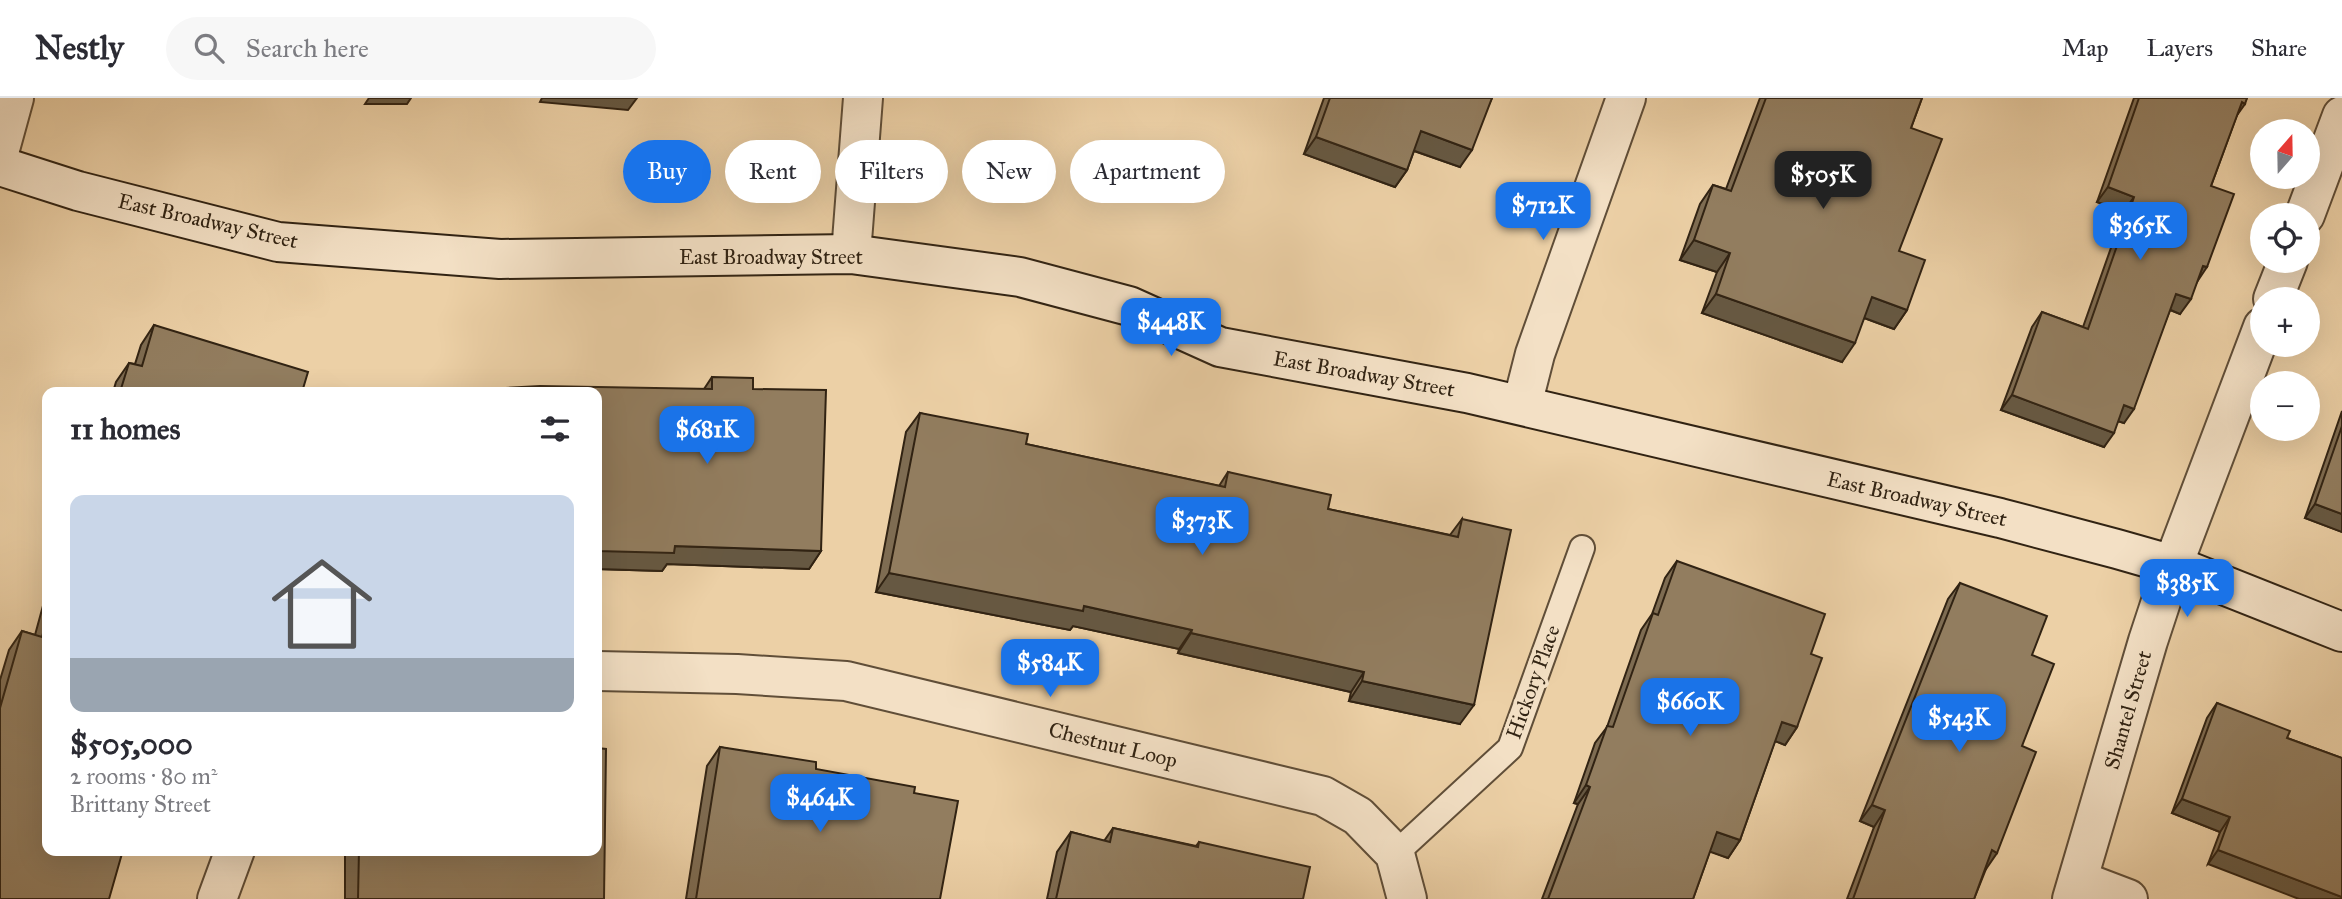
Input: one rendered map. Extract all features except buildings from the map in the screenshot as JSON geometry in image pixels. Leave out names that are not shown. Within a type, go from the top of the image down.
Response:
[{"type":"street","points":[[0,149],[14,98]]},
{"type":"street","points":[[851,254],[863,98]]},
{"type":"street","points":[[1522,405],[1538,345],[1626,98]]},
{"type":"street","points":[[2309,203],[2342,116]]},
{"type":"street","name":"East Broadway Street","points":[[0,166],[78,191],[278,242],[500,259],[851,254],[1020,277],[1129,306],[1220,348],[1467,393],[2000,518],[2173,565],[2342,632]]},
{"type":"street","name":"Shantel Street","points":[[2075,889],[2173,565],[2252,357]]},
{"type":"street","name":"Chestnut Loop","points":[[602,671],[737,674],[846,681],[1324,796],[1358,816],[1395,854],[1407,899]]},
{"type":"street","points":[[217,899],[233,856]]},
{"type":"street","points":[[2075,889],[2129,899]]},
{"type":"lane","name":"Hickory Place","points":[[1395,854],[1510,748],[1582,548]]}]
